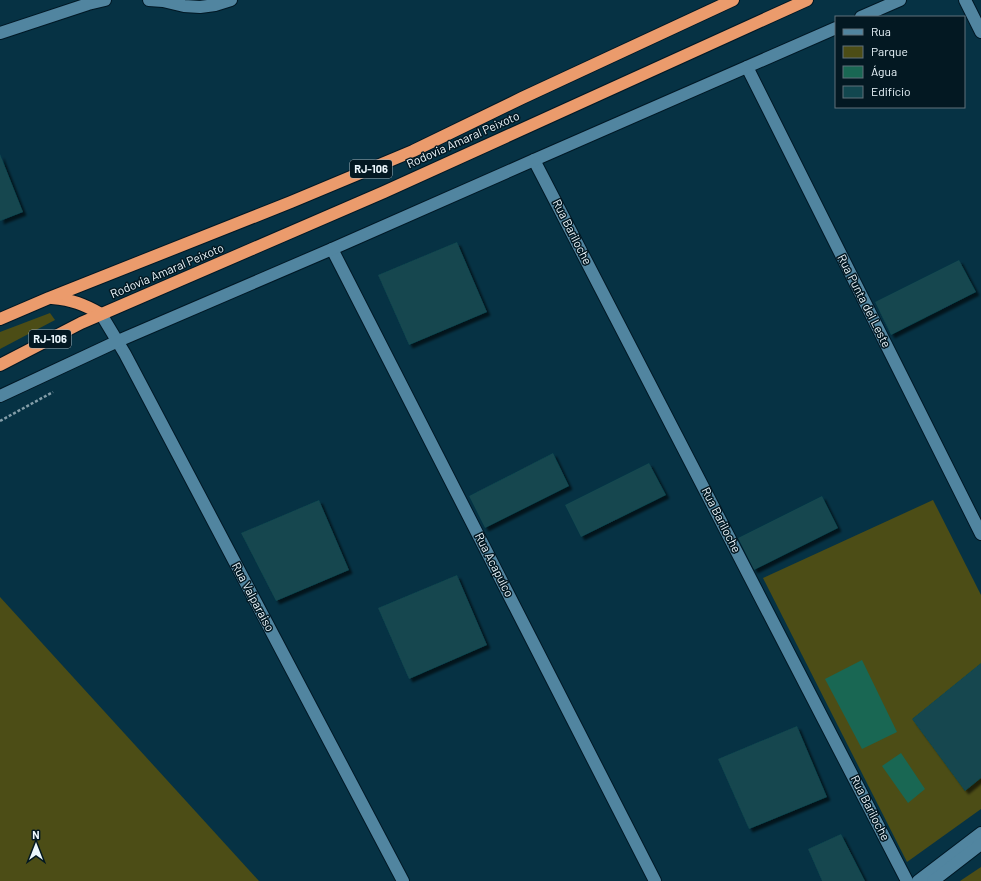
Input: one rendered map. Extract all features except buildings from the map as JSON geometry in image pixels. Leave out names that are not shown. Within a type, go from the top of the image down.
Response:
[{"type":"highway","name":"Rodovia Amaral Peixoto","points":[[0,319],[49,298],[291,202],[413,151],[522,98],[733,0]]},
{"type":"highway","name":"Rodovia Amaral Peixoto","points":[[0,365],[81,323],[384,192],[807,0]]},
{"type":"highway","points":[[49,298],[77,302],[101,314]]},
{"type":"street","points":[[0,33],[88,4],[105,0]]},
{"type":"street","points":[[149,0],[200,7],[215,5],[231,0]]},
{"type":"street","points":[[863,16],[900,0]]},
{"type":"street","points":[[965,0],[981,32]]},
{"type":"street","points":[[0,396],[118,341],[835,28]]},
{"type":"street","name":"Rua Punta del Leste","points":[[747,67],[981,534]]},
{"type":"street","name":"Rua Bariloche","points":[[534,160],[907,881]]},
{"type":"street","name":"Rua Acapulco","points":[[332,249],[655,881]]},
{"type":"street","name":"Rua Valparaiso","points":[[101,314],[118,341],[403,881]]},
{"type":"street","points":[[918,881],[981,833]]},
{"type":"street","points":[[932,881],[981,844]]},
{"type":"path","points":[[0,421],[53,391]]},
{"type":"green space","points":[[50,313],[55,320],[0,349],[0,332]]},
{"type":"green space","points":[[933,500],[981,595],[981,809],[907,862],[763,578]]},
{"type":"green space","points":[[0,597],[259,881],[0,881]]},
{"type":"green space","points":[[981,867],[981,881],[960,881]]},
{"type":"water","points":[[862,660],[897,732],[862,749],[825,679]]},
{"type":"water","points":[[901,753],[925,789],[908,803],[882,766]]}]
